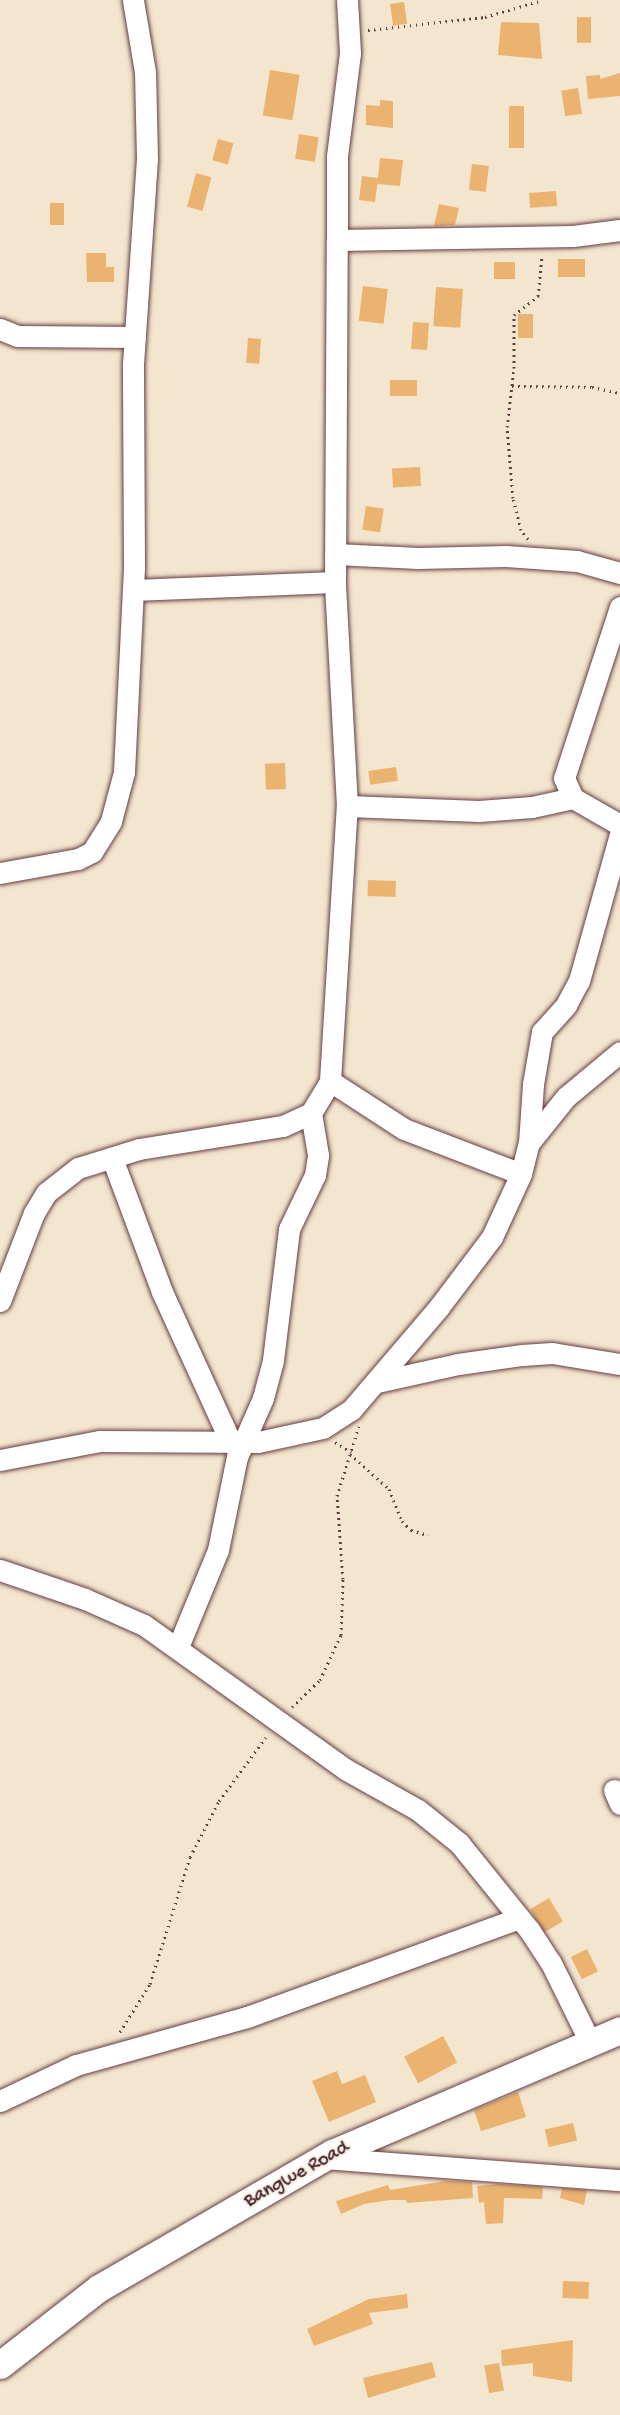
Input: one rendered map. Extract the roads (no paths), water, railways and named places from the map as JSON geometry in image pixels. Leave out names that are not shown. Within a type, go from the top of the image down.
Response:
[{"type":"street","points":[[0,873],[78,859],[92,852],[105,837],[124,772],[133,590],[135,337],[147,159],[145,72],[133,0]]},
{"type":"street","points":[[0,1301],[34,1213],[46,1193],[78,1168],[139,1149],[276,1128],[311,1113],[330,1081],[348,806],[335,582],[337,156],[346,95],[348,32],[346,0]]},
{"type":"street","points":[[337,240],[543,236],[620,231]]},
{"type":"street","points":[[0,329],[17,336],[135,337]]},
{"type":"street","points":[[335,554],[577,561],[620,573]]},
{"type":"street","points":[[133,590],[335,582]]},
{"type":"street","points":[[620,607],[564,778],[573,798],[620,825]]},
{"type":"street","points":[[348,806],[479,811],[532,807],[573,798]]},
{"type":"street","points":[[0,1460],[100,1441],[238,1443],[322,1428],[358,1403],[492,1237],[521,1174],[529,1143],[533,1084],[542,1032],[566,1005],[579,981],[620,834]]},
{"type":"street","points":[[529,1143],[566,1097],[620,1052]]},
{"type":"street","points":[[330,1081],[404,1129],[521,1174]]},
{"type":"street","points":[[178,1647],[218,1550],[238,1443],[273,1360],[289,1229],[315,1175],[318,1155],[311,1113]]},
{"type":"street","points":[[112,1158],[162,1292],[238,1443]]},
{"type":"street","points":[[377,1382],[458,1364],[522,1355],[552,1353],[620,1364]]},
{"type":"street","points":[[0,1570],[85,1599],[144,1625],[178,1647],[345,1769],[418,1810],[459,1843],[519,1918],[551,1963],[590,2042]]},
{"type":"street","points":[[0,2101],[76,2065],[247,2017],[519,1918]]},
{"type":"street","name":"Bangwe Road","points":[[0,2366],[99,2288],[324,2158],[620,2030]]},
{"type":"street","points":[[324,2158],[620,2180]]}]
